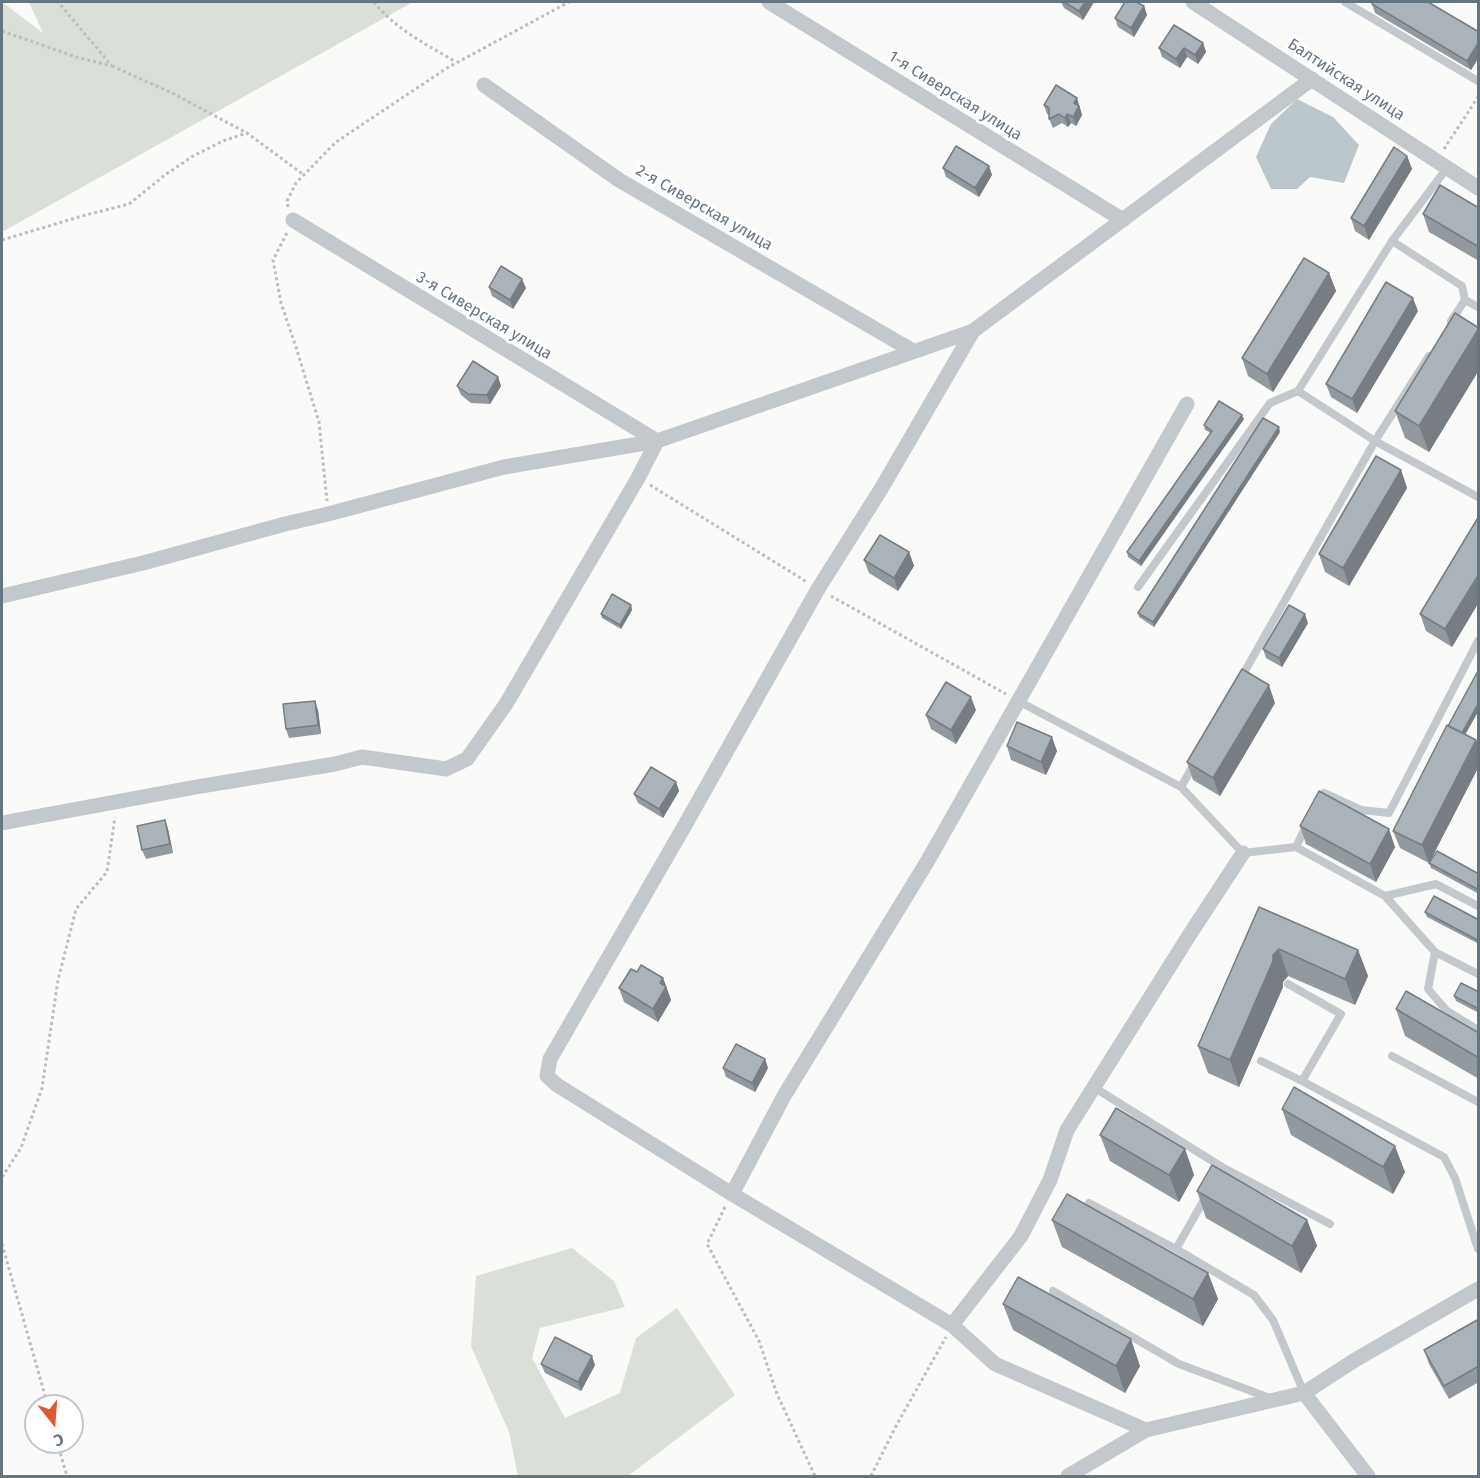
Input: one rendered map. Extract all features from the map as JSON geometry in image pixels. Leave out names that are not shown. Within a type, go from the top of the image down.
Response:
[{"type":"street","name":"1-я Сиверская улица","points":[[769,2],[1123,220]]},
{"type":"street","name":"Балтийская улица","points":[[1193,2],[1479,188]]},
{"type":"street","points":[[2,596],[143,563],[504,467],[657,441],[973,330],[1312,79]]},
{"type":"street","name":"2-я Сиверская улица","points":[[484,85],[619,180],[913,351]]},
{"type":"street","name":"3-я Сиверская улица","points":[[293,220],[657,441]]},
{"type":"street","points":[[973,330],[881,489],[818,589],[550,1059],[547,1076],[557,1085],[732,1194],[952,1325],[995,1364],[1146,1430]]},
{"type":"street","points":[[732,1194],[784,1096],[927,862],[1187,404]]},
{"type":"street","points":[[2,823],[335,764],[362,757],[446,769],[467,759],[506,704],[638,478],[657,441]]},
{"type":"street","points":[[952,1325],[1021,1236],[1050,1180],[1067,1130],[1243,853]]},
{"type":"street","points":[[1068,1476],[1146,1430],[1304,1393],[1355,1360],[1479,1289]]},
{"type":"street","points":[[1304,1393],[1368,1476]]},
{"type":"lane","points":[[1345,2],[1479,81]]},
{"type":"lane","points":[[1138,587],[1269,403],[1298,391],[1441,164]]},
{"type":"lane","points":[[1392,242],[1462,286],[1465,300],[1446,330]]},
{"type":"lane","points":[[1465,300],[1479,307]]},
{"type":"lane","points":[[1238,684],[1375,441],[1433,350]]},
{"type":"lane","points":[[1298,391],[1375,441],[1479,497]]},
{"type":"lane","points":[[1314,811],[1324,793],[1361,810],[1389,813],[1479,641]]},
{"type":"lane","points":[[1018,701],[1181,787],[1243,853],[1296,847],[1385,896],[1435,952],[1479,974]]},
{"type":"lane","points":[[1181,787],[1198,756]]},
{"type":"lane","points":[[1296,847],[1310,820]]},
{"type":"lane","points":[[1385,896],[1436,884],[1479,906]]},
{"type":"lane","points":[[1435,952],[1428,988],[1447,1011],[1479,1030]]},
{"type":"lane","points":[[1288,984],[1341,1014],[1302,1081]]},
{"type":"lane","points":[[1392,1056],[1479,1102]]},
{"type":"lane","points":[[1260,1061],[1444,1157],[1455,1178],[1479,1249]]},
{"type":"lane","points":[[1095,1088],[1222,1167],[1330,1224]]},
{"type":"lane","points":[[1217,1177],[1222,1167]]},
{"type":"lane","points":[[1176,1249],[1211,1187]]},
{"type":"lane","points":[[1089,1203],[1176,1249],[1254,1295],[1273,1320],[1304,1393]]},
{"type":"lane","points":[[1053,1291],[1179,1364],[1275,1400]]},
{"type":"path","points":[[58,2],[112,66]]},
{"type":"path","points":[[374,2],[380,10],[414,37],[457,63]]},
{"type":"path","points":[[328,514],[320,422],[281,303],[273,260],[293,220],[286,201],[296,183],[336,142],[457,63],[569,2]]},
{"type":"path","points":[[2,31],[76,57],[112,66],[172,93],[247,133],[304,175]]},
{"type":"path","points":[[1441,164],[1479,97]]},
{"type":"path","points":[[2,240],[129,204],[193,156],[223,141],[247,133]]},
{"type":"path","points":[[2,1178],[21,1148],[42,1088],[58,980],[76,909],[107,873],[117,802]]},
{"type":"path","points":[[732,1194],[707,1244],[759,1341],[777,1394],[815,1476]]},
{"type":"path","points":[[2,1244],[45,1394]]},
{"type":"path","points":[[871,1476],[952,1325]]},
{"type":"path","points":[[61,1454],[67,1476]]},
{"type":"shaded area","points":[[2,2],[43,33],[29,2],[413,2],[2,232]]},
{"type":"shaded area","points":[[1297,99],[1333,117],[1359,145],[1344,183],[1310,177],[1297,189],[1271,189],[1256,157],[1271,124]]},
{"type":"shaded area","points":[[572,1248],[614,1281],[625,1307],[540,1328],[532,1358],[565,1418],[620,1393],[636,1338],[677,1308],[735,1395],[628,1476],[518,1476],[509,1432],[471,1346],[476,1276]]},
{"type":"building","points":[[1064,2],[1085,2],[1079,11]]},
{"type":"building","points":[[1125,2],[1136,2],[1144,6],[1131,28],[1115,18]]},
{"type":"building","points":[[1373,2],[1428,2],[1479,32],[1479,42],[1467,61],[1372,4]]},
{"type":"building","points":[[1174,25],[1203,43],[1195,55],[1184,48],[1176,59],[1159,48]]},
{"type":"building","points":[[1056,85],[1077,98],[1074,103],[1079,106],[1073,117],[1067,114],[1065,118],[1059,114],[1049,119],[1049,108],[1044,105]]},
{"type":"building","points":[[956,146],[989,166],[975,188],[943,168]]},
{"type":"building","points":[[1394,147],[1407,156],[1364,226],[1351,218]]},
{"type":"building","points":[[1440,185],[1479,208],[1479,247],[1423,214]]},
{"type":"building","points":[[1304,258],[1329,273],[1267,374],[1242,358]]},
{"type":"building","points":[[501,266],[522,279],[510,300],[489,287]]},
{"type":"building","points":[[1386,282],[1413,298],[1352,399],[1326,384]]},
{"type":"building","points":[[1455,313],[1479,328],[1419,426],[1395,411]]},
{"type":"building","points":[[473,361],[498,377],[487,395],[468,394],[457,386]]},
{"type":"building","points":[[1219,401],[1242,415],[1139,561],[1127,552],[1212,431],[1204,425]]},
{"type":"building","points":[[1263,418],[1279,427],[1153,622],[1138,613]]},
{"type":"building","points":[[1376,456],[1401,470],[1343,568],[1319,554]]},
{"type":"building","points":[[1479,516],[1479,574],[1445,629],[1420,614]]},
{"type":"building","points":[[880,535],[909,552],[894,578],[864,560]]},
{"type":"building","points":[[612,594],[631,605],[620,625],[601,614]]},
{"type":"building","points":[[1289,605],[1305,614],[1279,658],[1263,649]]},
{"type":"building","points":[[1242,669],[1269,685],[1213,778],[1187,762]]},
{"type":"building","points":[[1479,669],[1479,702],[1462,733],[1448,726]]},
{"type":"building","points":[[946,682],[971,697],[951,730],[926,715]]},
{"type":"building","points":[[315,701],[318,725],[286,729],[283,704]]},
{"type":"building","points":[[1017,722],[1052,737],[1041,762],[1007,746]]},
{"type":"building","points":[[1447,725],[1476,740],[1422,845],[1393,831]]},
{"type":"building","points":[[651,767],[676,782],[659,809],[634,794]]},
{"type":"building","points":[[1319,791],[1389,829],[1370,864],[1300,826]]},
{"type":"building","points":[[165,820],[170,844],[142,850],[137,826]]},
{"type":"building","points":[[1437,851],[1479,874],[1479,890],[1429,863]]},
{"type":"building","points":[[1434,896],[1479,920],[1479,941],[1425,912]]},
{"type":"building","points":[[1259,907],[1358,950],[1345,979],[1279,949],[1273,955],[1273,961],[1230,1060],[1198,1046]]},
{"type":"building","points":[[641,965],[663,978],[660,983],[666,987],[653,1009],[619,988],[631,969],[637,972]]},
{"type":"building","points":[[1461,983],[1479,992],[1479,1009],[1454,996]]},
{"type":"building","points":[[1406,991],[1479,1033],[1479,1058],[1396,1009]]},
{"type":"building","points":[[736,1044],[765,1059],[752,1083],[723,1068]]},
{"type":"building","points":[[1294,1087],[1395,1146],[1383,1167],[1282,1109]]},
{"type":"building","points":[[1116,1108],[1185,1149],[1169,1175],[1100,1135]]},
{"type":"building","points":[[1212,1165],[1307,1220],[1292,1246],[1197,1191]]},
{"type":"building","points":[[1067,1194],[1208,1273],[1193,1299],[1052,1220]]},
{"type":"building","points":[[1018,1277],[1131,1339],[1116,1366],[1003,1304]]},
{"type":"building","points":[[1479,1319],[1479,1366],[1444,1386],[1424,1350]]},
{"type":"building","points":[[555,1337],[592,1356],[578,1382],[541,1364]]}]
